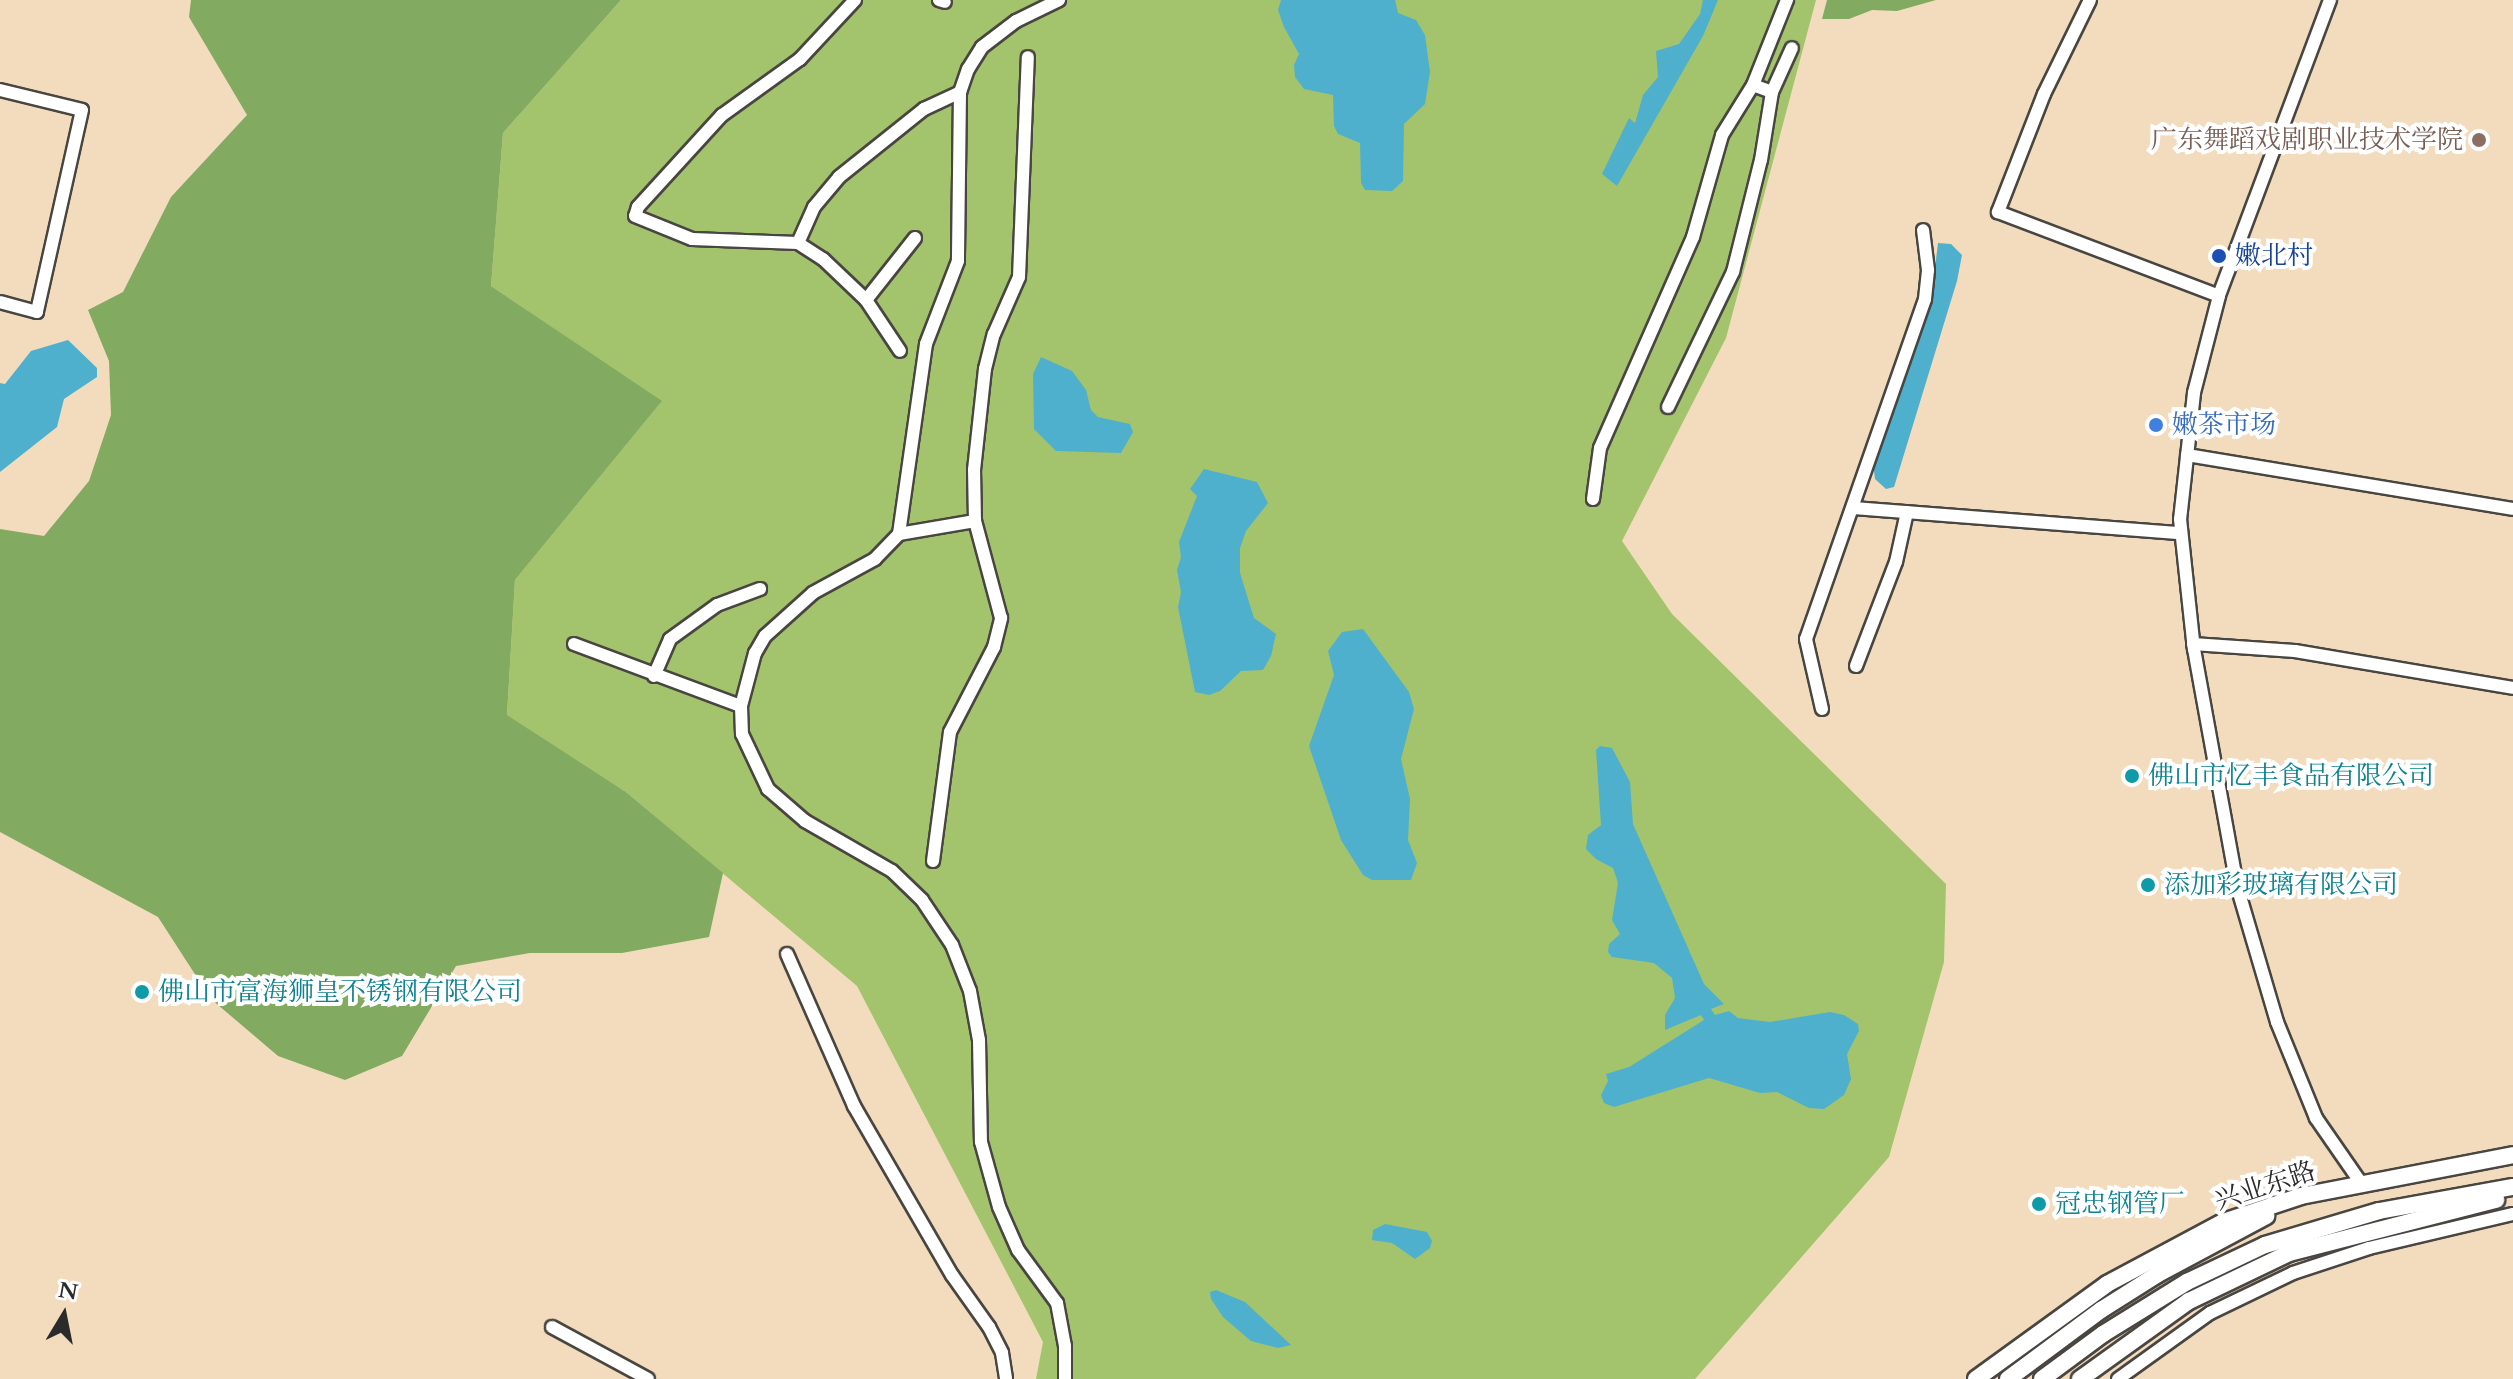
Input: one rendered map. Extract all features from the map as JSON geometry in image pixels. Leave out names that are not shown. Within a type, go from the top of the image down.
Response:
[{"type":"main road","name":"兴业东路","points":[[1976,1379],[2107,1284],[2223,1222],[2301,1196],[2513,1155]]},
{"type":"main road","points":[[2042,1379],[2103,1334],[2187,1282],[2265,1245],[2379,1211],[2513,1187]]},
{"type":"main road","points":[[2008,1379],[2158,1274],[2301,1196]]},
{"type":"main road","points":[[2080,1379],[2189,1301],[2289,1253],[2513,1196]]},
{"type":"street","points":[[855,0],[800,59],[722,115],[638,207],[635,216],[692,239],[798,243],[823,259],[866,300],[900,351]]},
{"type":"street","points":[[1059,0],[1016,21],[982,47],[968,69],[960,92],[958,261],[926,344],[899,534],[875,559],[813,593],[765,636],[755,653],[741,706],[742,734],[768,789],[805,821],[892,871],[922,900],[952,945],[970,991],[979,1040],[981,1142],[999,1207],[1018,1250],[1057,1303],[1065,1346],[1065,1379]]},
{"type":"street","points":[[1593,499],[1600,448],[1693,237],[1722,135],[1753,85],[1787,0]]},
{"type":"street","points":[[2090,0],[2044,94],[1998,212],[2219,296]]},
{"type":"street","points":[[2330,0],[2219,296],[2194,393],[2181,533],[2193,644],[2237,886],[2277,1022],[2316,1118],[2361,1183]]},
{"type":"street","points":[[1668,407],[1733,272],[1761,160],[1772,92],[1792,48]]},
{"type":"street","points":[[933,861],[950,732],[994,647],[1001,618],[975,521],[974,470],[985,369],[994,334],[1019,277],[1028,57]]},
{"type":"street","points":[[1753,85],[1772,92]]},
{"type":"street","points":[[0,90],[82,110],[37,312],[0,302]]},
{"type":"street","points":[[798,243],[814,207],[839,177],[924,109],[960,92]]},
{"type":"street","points":[[1822,709],[1806,639],[1925,299],[1928,270],[1923,230]]},
{"type":"street","points":[[866,300],[915,238]]},
{"type":"street","points":[[2187,455],[2513,509]]},
{"type":"street","points":[[1853,508],[2181,533]]},
{"type":"street","points":[[1856,666],[1896,562],[1907,512]]},
{"type":"street","points":[[899,534],[975,521]]},
{"type":"street","points":[[654,676],[670,639],[717,605],[760,589]]},
{"type":"street","points":[[574,644],[741,706]]},
{"type":"street","points":[[2193,644],[2295,651],[2513,688]]},
{"type":"street","points":[[787,954],[854,1106],[952,1275],[989,1327],[1002,1353],[1006,1379]]},
{"type":"street","points":[[2118,1379],[2210,1313],[2279,1279],[2369,1248],[2513,1214]]},
{"type":"street","points":[[552,1327],[648,1379]]},
{"type":"green space","points":[[191,0],[621,0],[503,133],[491,286],[662,401],[515,580],[507,715],[626,792],[723,873],[709,937],[622,953],[530,953],[456,966],[402,1056],[345,1080],[278,1056],[211,999],[158,917],[0,832],[0,529],[44,536],[89,481],[111,415],[109,361],[88,310],[123,292],[171,197],[247,115],[189,17]]},
{"type":"green space","points":[[621,0],[1816,0],[1726,338],[1622,541],[1672,614],[1946,884],[1944,962],[1889,1157],[1695,1379],[1036,1379],[1043,1342],[857,986],[626,792],[507,716],[515,580],[661,402],[491,286],[503,133]]},
{"type":"green space","points":[[1827,0],[1936,0],[1897,11],[1872,10],[1849,19],[1822,19]]},
{"type":"water","points":[[1281,0],[1395,0],[1398,13],[1416,20],[1425,35],[1430,72],[1425,104],[1404,124],[1403,181],[1392,191],[1365,190],[1361,183],[1360,143],[1338,134],[1334,126],[1333,95],[1304,89],[1295,77],[1294,65],[1299,54],[1278,10]]},
{"type":"water","points":[[1703,0],[1718,0],[1703,36],[1617,186],[1602,174],[1629,118],[1635,123],[1643,95],[1658,77],[1656,51],[1679,44],[1700,14]]},
{"type":"water","points":[[1938,243],[1951,244],[1962,255],[1957,281],[1894,487],[1886,489],[1875,479],[1873,463],[1932,293]]},
{"type":"water","points":[[68,340],[97,368],[97,377],[64,399],[57,427],[0,472],[0,383],[5,384],[31,351]]},
{"type":"water","points":[[1041,357],[1072,371],[1086,390],[1091,410],[1098,417],[1130,424],[1133,432],[1121,453],[1056,451],[1034,429],[1033,374]]},
{"type":"water","points":[[1204,469],[1257,482],[1268,503],[1246,531],[1240,548],[1240,573],[1254,618],[1276,634],[1271,656],[1263,670],[1241,671],[1220,691],[1209,695],[1195,692],[1178,607],[1181,592],[1177,570],[1181,557],[1179,542],[1197,496],[1190,489]]},
{"type":"water","points":[[1363,629],[1409,692],[1414,709],[1401,759],[1410,799],[1408,840],[1417,863],[1411,880],[1372,880],[1363,875],[1341,840],[1309,746],[1334,675],[1328,651],[1342,632]]},
{"type":"water","points":[[1600,746],[1612,748],[1630,782],[1633,824],[1704,984],[1724,1004],[1711,1009],[1715,1015],[1729,1011],[1738,1018],[1770,1022],[1830,1012],[1844,1015],[1858,1024],[1859,1031],[1847,1054],[1851,1079],[1844,1095],[1824,1109],[1809,1108],[1777,1092],[1760,1093],[1709,1078],[1614,1107],[1604,1103],[1601,1095],[1608,1081],[1606,1074],[1629,1067],[1704,1020],[1701,1015],[1665,1030],[1665,1015],[1675,998],[1672,978],[1654,963],[1612,957],[1608,952],[1609,944],[1620,934],[1612,920],[1618,883],[1613,868],[1596,859],[1586,849],[1588,835],[1601,825],[1596,750]]},
{"type":"water","points":[[1385,1224],[1427,1232],[1432,1241],[1430,1248],[1415,1259],[1392,1243],[1372,1240],[1373,1230]]},
{"type":"water","points":[[1216,1290],[1245,1302],[1291,1345],[1278,1348],[1251,1341],[1223,1317],[1211,1299],[1210,1292]]},
{"type":"place","name":"广东舞蹈戏剧职业技术学院","points":[[2479,140]]},
{"type":"place","name":"嫩北村","points":[[2219,256]]},
{"type":"place","name":"嫩茶市场","points":[[2156,425]]},
{"type":"place","name":"佛山市忆丰食品有限公司","points":[[2132,776]]},
{"type":"place","name":"添加彩玻璃有限公司","points":[[2148,885]]},
{"type":"place","name":"佛山市富海狮皇不锈钢有限公司","points":[[142,992]]},
{"type":"place","name":"冠忠钢管厂","points":[[2039,1204]]}]
